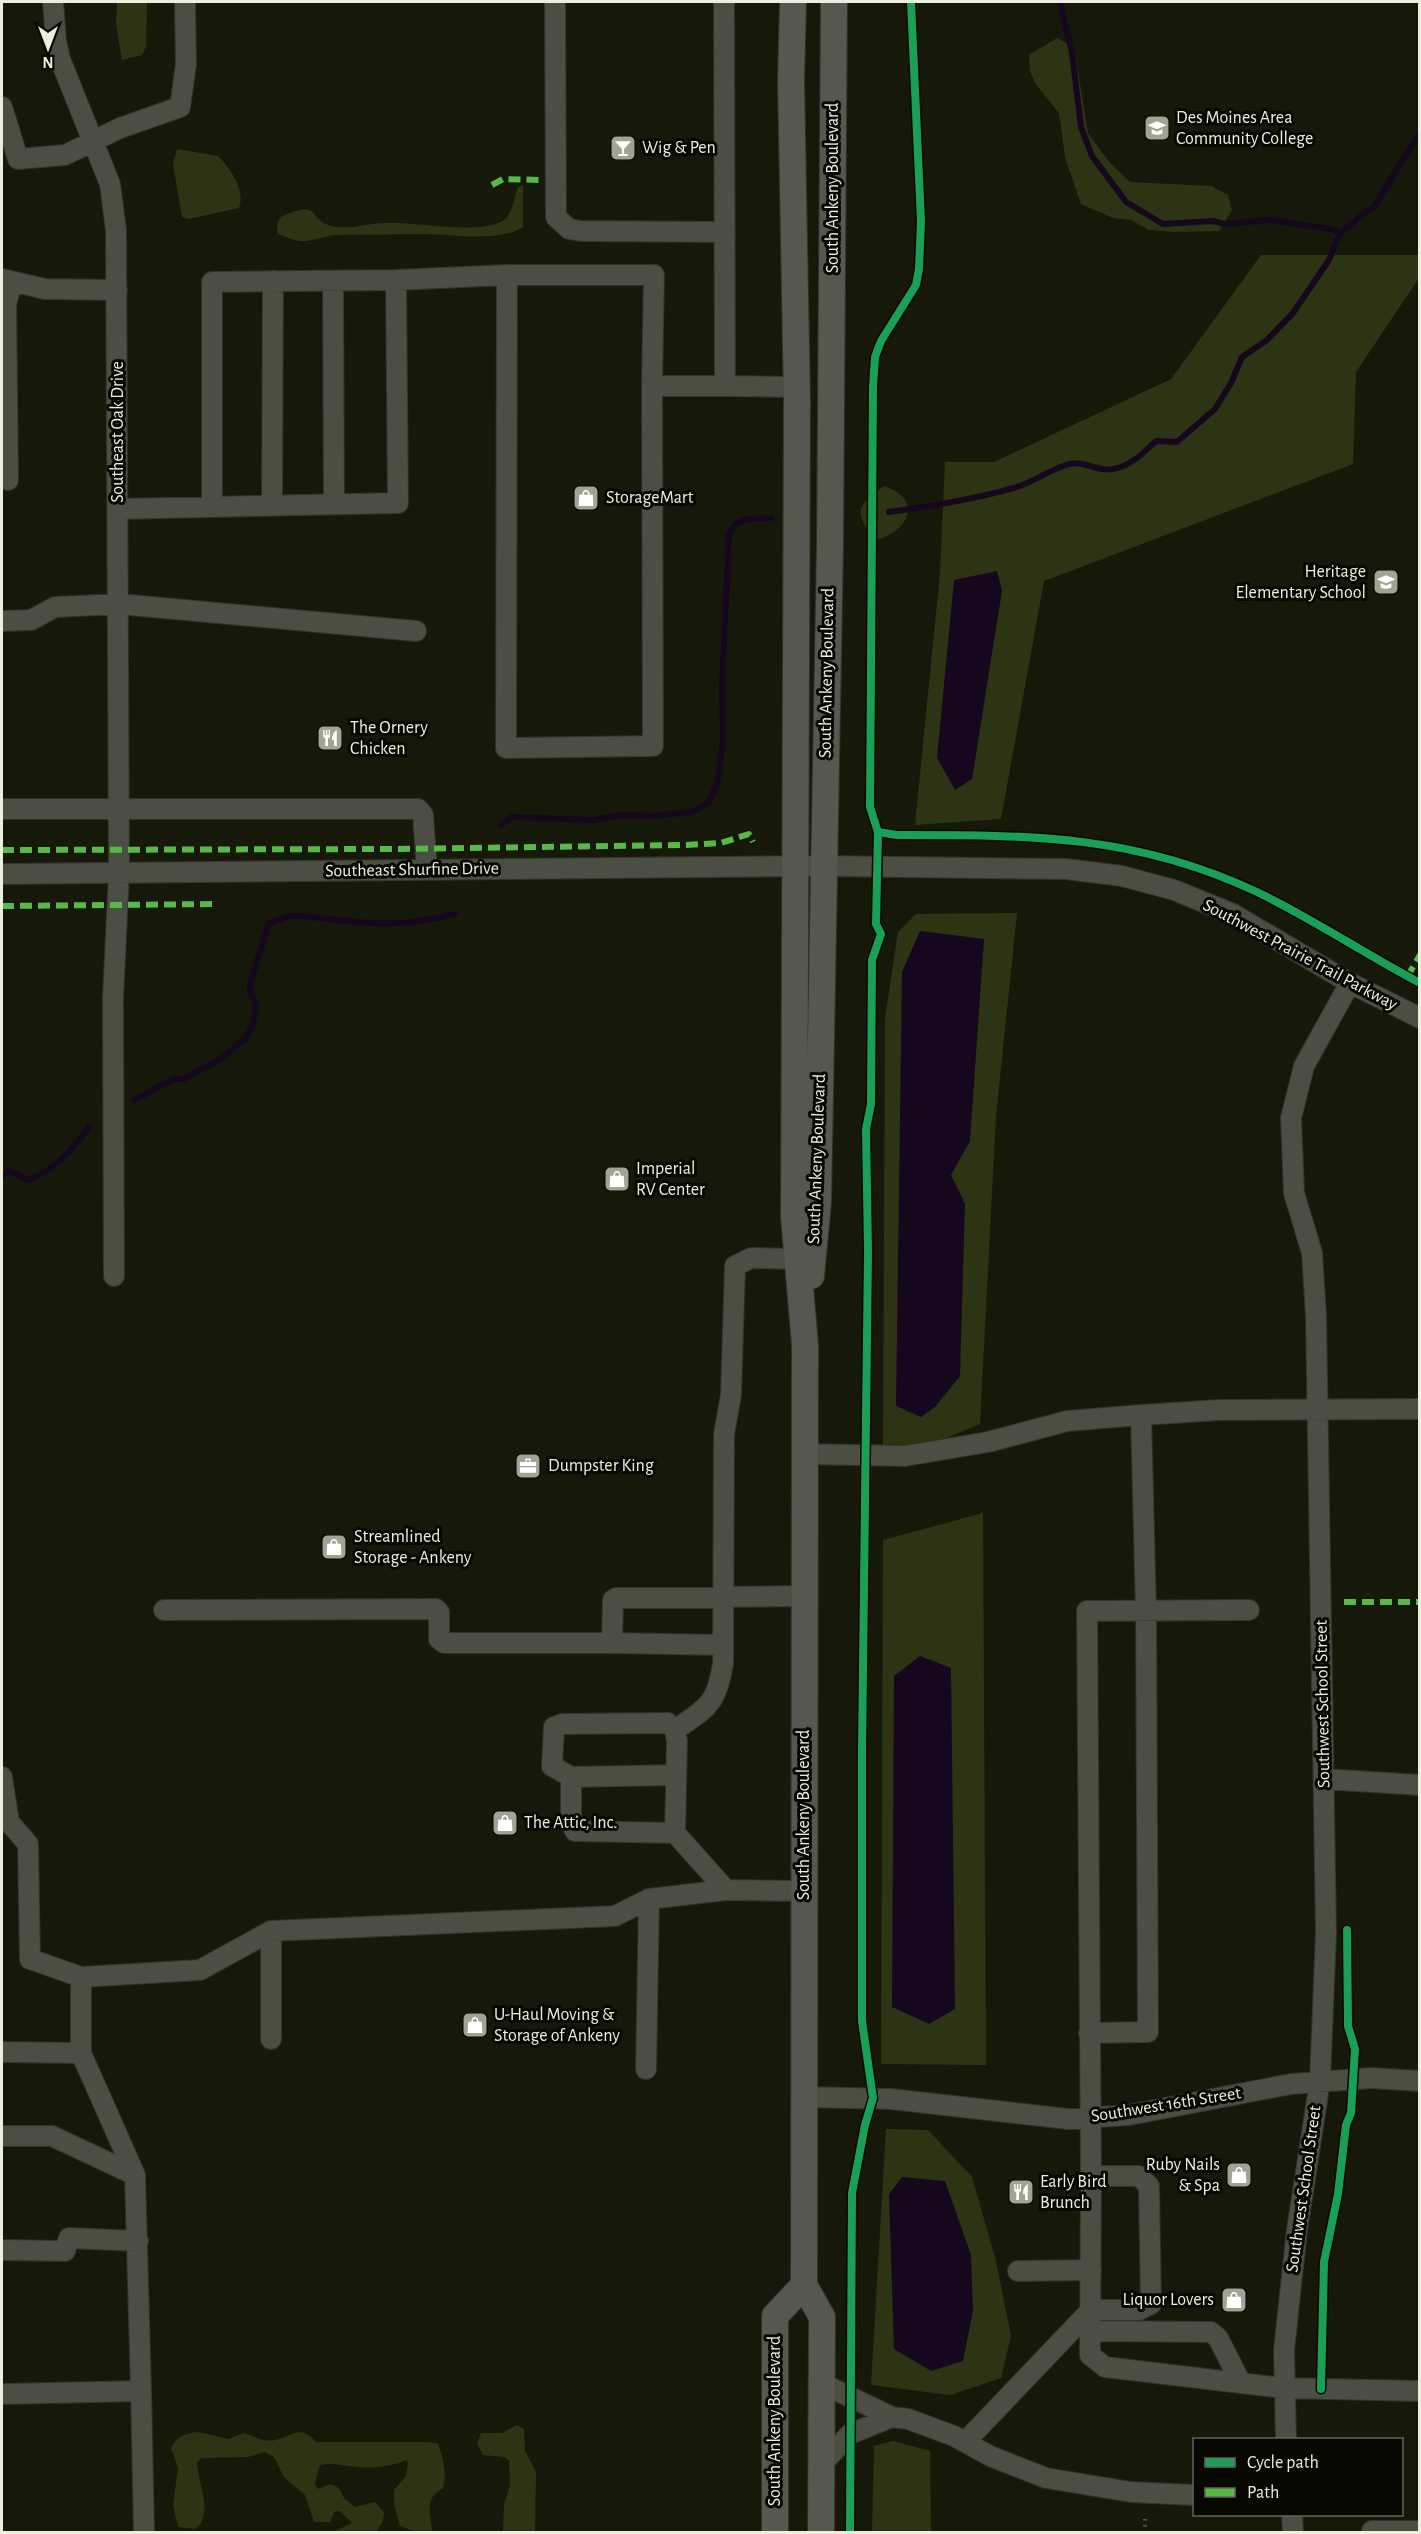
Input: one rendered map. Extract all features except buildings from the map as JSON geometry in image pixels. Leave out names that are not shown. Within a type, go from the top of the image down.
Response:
[{"type":"main road","name":"South Ankeny Boulevard","points":[[793,2],[791,81],[797,387],[794,1217],[805,1345],[804,2285],[822,2317],[821,2532]]},
{"type":"main road","name":"South Ankeny Boulevard","points":[[805,1345],[818,1203],[830,521],[834,2]]},
{"type":"main road","name":"South Ankeny Boulevard","points":[[776,2532],[775,2316],[804,2285]]},
{"type":"street","name":"Southeast Oak Drive","points":[[53,2],[60,59],[110,184],[113,205],[117,290],[118,509],[118,873],[113,998],[114,1276]]},
{"type":"street","points":[[2,107],[10,160],[65,155],[120,128],[180,107],[186,64],[185,2]]},
{"type":"street","points":[[555,2],[556,217],[569,229],[581,231],[725,232]]},
{"type":"street","points":[[724,2],[725,386]]},
{"type":"street","points":[[212,506],[212,282],[396,280],[507,275],[654,275],[653,746],[506,748],[507,275]]},
{"type":"street","points":[[8,480],[7,280],[45,289],[117,290]]},
{"type":"street","points":[[118,509],[398,503],[396,280]]},
{"type":"street","points":[[272,505],[273,281]]},
{"type":"street","points":[[333,281],[334,504]]},
{"type":"street","points":[[652,386],[797,387]]},
{"type":"street","points":[[2,621],[31,620],[55,607],[118,604],[416,631]]},
{"type":"street","points":[[2,809],[418,809],[423,815],[427,870]]},
{"type":"street","name":"Southeast Shurfine Drive","points":[[2,874],[823,866]]},
{"type":"street","name":"Southwest Prairie Trail Parkway","points":[[823,866],[1066,868],[1122,876],[1174,890],[1233,914],[1350,983],[1419,1018]]},
{"type":"street","name":"Southwest School Street","points":[[1286,2438],[1283,2388],[1290,2290],[1320,2081],[1326,1932],[1312,1253],[1294,1193],[1291,1118],[1304,1066],[1350,983]]},
{"type":"street","points":[[675,1730],[708,1707],[718,1689],[723,1645],[724,1434],[731,1395],[735,1266],[752,1258],[798,1259]]},
{"type":"street","points":[[805,1454],[905,1456],[988,1442],[1066,1421],[1142,1415],[1220,1410],[1419,1409]]},
{"type":"street","points":[[1089,2033],[1148,2032],[1146,1611],[1142,1415]]},
{"type":"street","points":[[612,1643],[613,1603],[616,1598],[805,1596]]},
{"type":"street","points":[[164,1610],[436,1609],[439,1612],[439,1639],[444,1643],[723,1645]]},
{"type":"street","points":[[1249,1610],[1087,1611],[1090,2355],[1105,2367],[1283,2388],[1419,2391]]},
{"type":"street","points":[[676,1775],[571,1777],[552,1766],[554,1727],[562,1724],[668,1723],[675,1730],[676,1775],[675,1833],[726,1890]]},
{"type":"street","points":[[2,1777],[9,1822],[28,1845],[30,1959],[81,1977],[200,1970],[271,1931],[615,1916],[649,1899],[726,1890],[804,1891]]},
{"type":"street","points":[[571,1777],[571,1822],[575,1831],[675,1833]]},
{"type":"street","points":[[1324,1779],[1419,1785]]},
{"type":"street","points":[[646,2069],[649,1899]]},
{"type":"street","points":[[271,1931],[271,2039]]},
{"type":"street","points":[[81,1977],[81,2053],[135,2175],[144,2532]]},
{"type":"street","points":[[2,2052],[81,2053]]},
{"type":"street","name":"Southwest 16th Street","points":[[804,2097],[891,2099],[1068,2119],[1129,2115],[1288,2084],[1371,2078],[1419,2081]]},
{"type":"street","points":[[2,2136],[52,2136],[135,2175]]},
{"type":"street","points":[[965,2442],[1091,2310],[1139,2310],[1151,2304],[1149,2186],[1139,2176],[1091,2176]]},
{"type":"street","points":[[2,2250],[65,2251],[69,2238],[138,2241]]},
{"type":"street","points":[[1018,2271],[1091,2270]]},
{"type":"street","points":[[1091,2331],[1211,2332],[1218,2338],[1241,2383]]},
{"type":"street","points":[[823,2384],[892,2417],[908,2419],[1046,2478],[1131,2492],[1193,2495]]},
{"type":"street","points":[[2,2394],[141,2391]]},
{"type":"street","points":[[821,2465],[850,2434],[892,2417]]},
{"type":"street","points":[[1292,2516],[1293,2532]]},
{"type":"street","points":[[1372,2531],[1419,2531]]},
{"type":"path","points":[[1144,2519],[1144,2532]]},
{"type":"green space","points":[[117,2],[147,2],[146,47],[142,55],[122,60],[116,23]]},
{"type":"green space","points":[[1057,38],[1074,47],[1088,133],[1110,163],[1130,182],[1211,186],[1228,195],[1232,210],[1219,231],[1149,230],[1131,220],[1113,218],[1081,204],[1065,157],[1059,113],[1037,86],[1030,72],[1029,55]]},
{"type":"green space","points":[[177,149],[218,156],[232,173],[239,187],[241,201],[239,208],[189,219],[182,217],[173,164]]},
{"type":"green space","points":[[523,185],[523,227],[501,235],[475,237],[424,234],[336,235],[304,241],[278,234],[277,224],[281,217],[304,209],[313,213],[320,221],[336,227],[385,223],[447,227],[494,225],[507,217],[518,187]]},
{"type":"green space","points":[[1261,255],[1419,255],[1419,278],[1356,372],[1353,464],[1044,581],[1001,819],[915,825],[940,573],[945,462],[994,462],[1171,379]]},
{"type":"green space","points":[[884,486],[904,499],[908,507],[907,515],[896,530],[874,540],[863,521],[861,509],[868,499]]},
{"type":"green space","points":[[1017,913],[996,1116],[980,1424],[922,1448],[883,1449],[885,1018],[898,932],[916,914]]},
{"type":"green space","points":[[983,1513],[986,2065],[881,2064],[883,1540]]},
{"type":"green space","points":[[886,2129],[928,2130],[972,2177],[996,2261],[1011,2336],[1001,2378],[950,2395],[871,2385]]},
{"type":"green space","points":[[517,2425],[524,2429],[525,2451],[536,2472],[535,2532],[503,2532],[504,2505],[510,2485],[509,2460],[504,2457],[483,2455],[477,2443],[481,2433],[502,2433]]},
{"type":"green space","points":[[198,2432],[229,2439],[243,2433],[271,2441],[301,2432],[316,2442],[429,2442],[438,2444],[445,2477],[443,2488],[430,2502],[432,2532],[416,2532],[400,2526],[394,2504],[394,2490],[406,2476],[408,2463],[406,2460],[395,2464],[364,2468],[335,2464],[320,2465],[315,2483],[317,2489],[331,2484],[339,2488],[344,2498],[355,2507],[375,2502],[384,2512],[383,2521],[376,2532],[333,2532],[352,2523],[340,2511],[334,2512],[330,2522],[314,2522],[305,2495],[284,2477],[274,2457],[265,2452],[248,2457],[201,2458],[197,2463],[204,2498],[204,2514],[196,2529],[178,2527],[173,2505],[178,2468],[171,2448],[182,2436]]},
{"type":"green space","points":[[893,2441],[930,2451],[931,2532],[872,2532],[874,2446]]},
{"type":"shaded area","points":[[997,571],[1002,591],[972,779],[955,790],[937,758],[954,580]]},
{"type":"shaded area","points":[[920,931],[984,939],[970,1141],[951,1175],[965,1204],[960,1376],[935,1407],[921,1417],[896,1406],[902,972]]},
{"type":"shaded area","points":[[920,1656],[951,1668],[955,2009],[929,2024],[892,2007],[894,1676]]},
{"type":"shaded area","points":[[902,2177],[945,2181],[971,2255],[973,2311],[963,2361],[931,2371],[894,2349],[889,2194]]},
{"type":"waterway","points":[[1060,2],[1072,53],[1081,127],[1092,156],[1126,202],[1163,224],[1213,221],[1225,224],[1270,220],[1331,229],[1340,233]]},
{"type":"waterway","points":[[889,512],[955,502],[1004,491],[1074,463],[1114,469],[1130,463],[1156,441],[1177,442],[1215,409],[1231,383],[1242,357],[1267,340],[1293,313],[1329,260],[1340,233],[1375,205],[1420,132]]},
{"type":"waterway","points":[[501,825],[511,817],[594,820],[621,815],[652,816],[692,812],[709,802],[717,784],[723,742],[722,685],[729,534],[732,528],[741,521],[771,518]]},
{"type":"waterway","points":[[134,1100],[174,1079],[184,1079],[222,1058],[246,1038],[253,1025],[256,1003],[250,992],[250,984],[269,923],[290,916],[398,923],[416,922],[455,914]]},
{"type":"waterway","points":[[2,1176],[9,1171],[28,1180],[46,1171],[62,1158],[89,1127]]},
{"type":"marked path","points":[[492,185],[503,179],[542,180]]},
{"type":"marked path","points":[[2,850],[391,849],[686,845],[721,843],[749,834],[753,842]]},
{"type":"marked path","points":[[2,906],[218,904]]},
{"type":"marked path","points":[[1407,977],[1420,955]]},
{"type":"marked path","points":[[1344,1602],[1420,1602]]},
{"type":"cycle path","points":[[850,2532],[852,2193],[865,2125],[873,2098],[862,2021],[862,1751],[868,1252],[866,1129],[871,1104],[872,960],[881,934],[876,924],[878,832],[870,807],[873,387],[875,357],[881,341],[916,285],[919,269],[921,221],[911,2]]},
{"type":"cycle path","points":[[878,832],[897,835],[992,836],[1080,842],[1124,848],[1167,859],[1212,873],[1257,892],[1420,983]]},
{"type":"cycle path","points":[[1321,2389],[1324,2262],[1338,2194],[1346,2125],[1351,2113],[1355,2049],[1348,2026],[1347,1930]]},
{"type":"place","name":"Des Moines Area Community College","points":[[1157,128]]},
{"type":"place","name":"Wig & Pen","points":[[623,148]]},
{"type":"place","name":"StorageMart","points":[[586,498]]},
{"type":"place","name":"Heritage Elementary School","points":[[1386,582]]},
{"type":"place","name":"The Ornery Chicken","points":[[330,738]]},
{"type":"place","name":"Imperial RV Center","points":[[617,1179]]},
{"type":"place","name":"Dumpster King","points":[[528,1466]]},
{"type":"place","name":"Streamlined Storage - Ankeny","points":[[334,1547]]},
{"type":"place","name":"The Attic, Inc.","points":[[505,1823]]},
{"type":"place","name":"U-Haul Moving & Storage of Ankeny","points":[[475,2025]]},
{"type":"place","name":"Ruby Nails & Spa","points":[[1239,2175]]},
{"type":"place","name":"Early Bird Brunch","points":[[1021,2192]]},
{"type":"place","name":"Liquor Lovers","points":[[1234,2300]]}]
